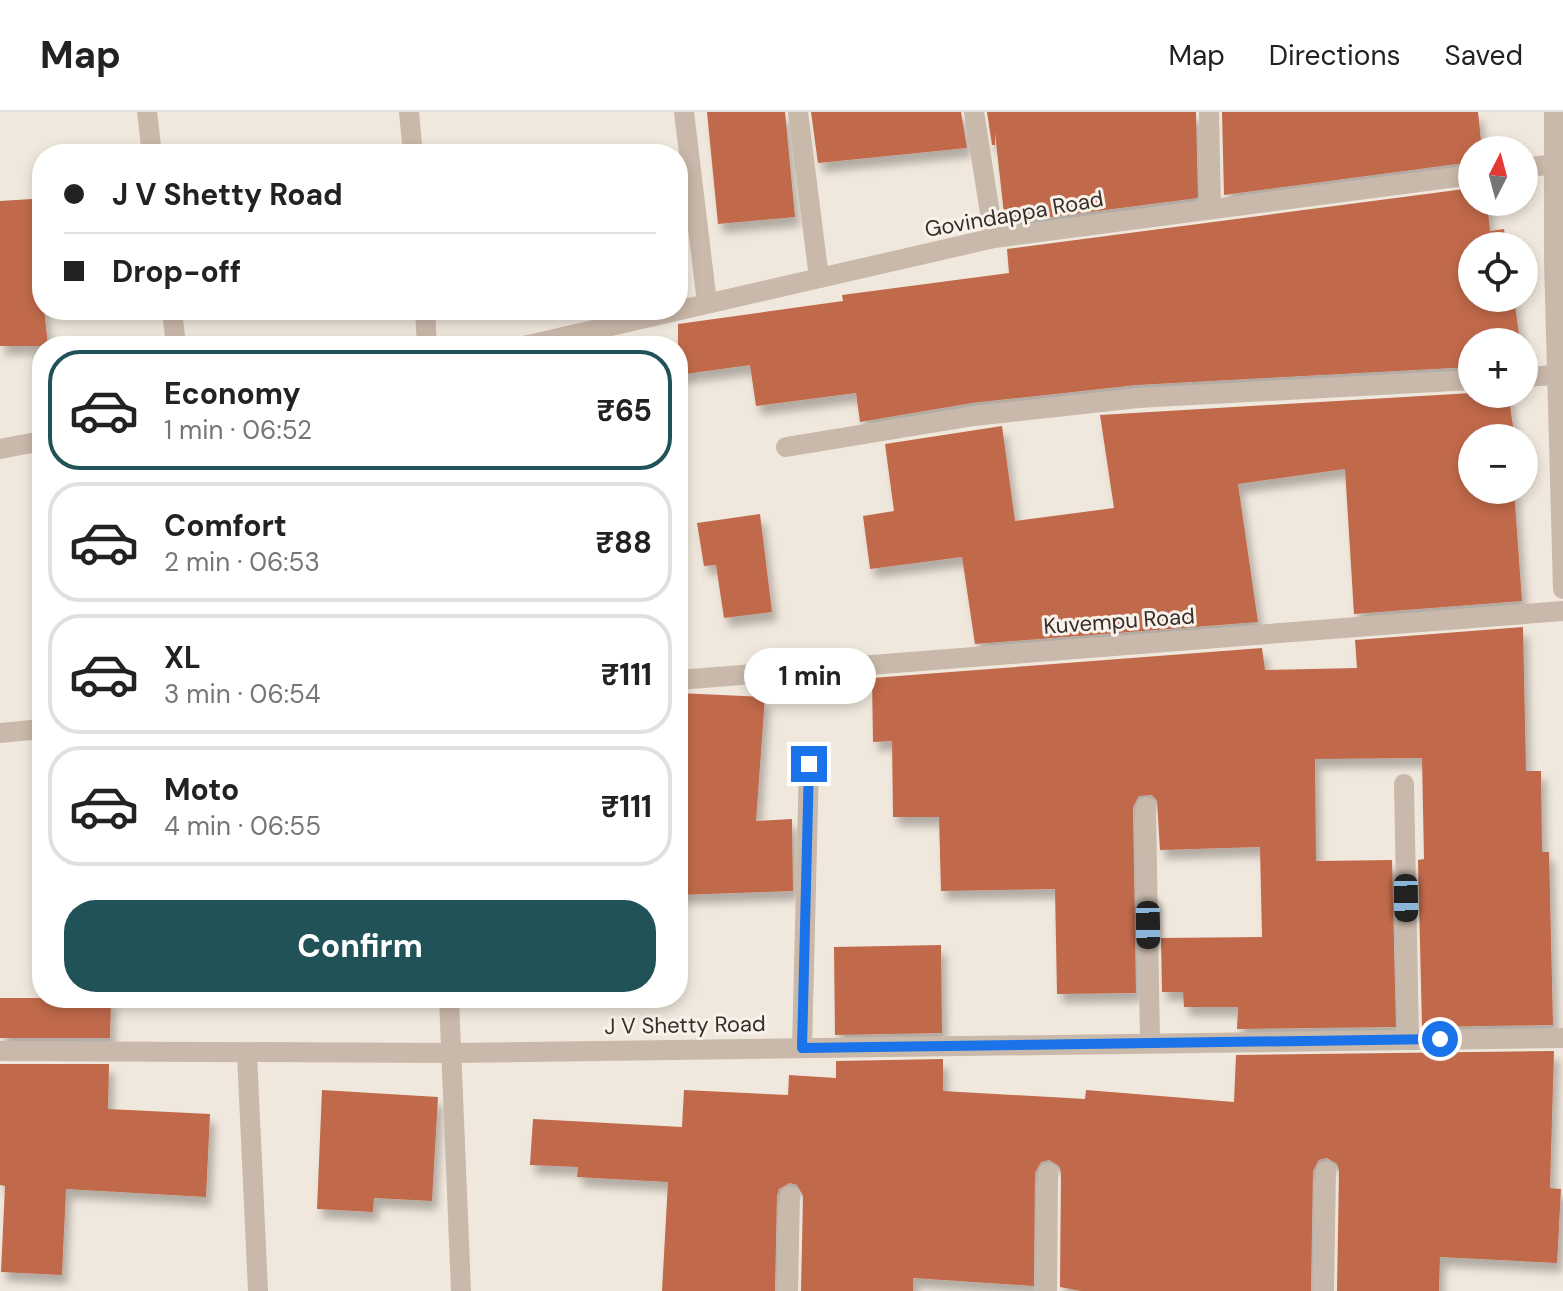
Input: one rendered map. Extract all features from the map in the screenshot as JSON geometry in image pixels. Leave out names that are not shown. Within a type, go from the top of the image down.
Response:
[{"type":"street","points":[[147,112],[151,144]]},
{"type":"street","points":[[409,112],[412,144]]},
{"type":"street","points":[[684,112],[688,144]]},
{"type":"street","points":[[798,112],[819,278]]},
{"type":"street","points":[[974,112],[994,238]]},
{"type":"street","points":[[1209,112],[1211,209]]},
{"type":"street","points":[[1554,112],[1558,262],[1556,375],[1563,589]]},
{"type":"street","points":[[688,145],[707,303]]},
{"type":"street","points":[[1538,166],[1553,164]]},
{"type":"street","name":"Govindappa Road","points":[[688,307],[994,238],[1458,177]]},
{"type":"street","name":"Govindappa Road","points":[[567,336],[635,320]]},
{"type":"street","points":[[1538,376],[1556,375]]},
{"type":"street","points":[[786,447],[974,416],[1138,398],[1458,381]]},
{"type":"street","points":[[0,449],[32,443]]},
{"type":"street","name":"Kuvempu Road","points":[[688,679],[1563,611]]},
{"type":"street","points":[[0,733],[32,730]]},
{"type":"street","points":[[802,1048],[809,764]]},
{"type":"street","points":[[1404,784],[1409,1040]]},
{"type":"street","points":[[1146,807],[1150,1043]]},
{"type":"street","points":[[450,1008],[461,1291]]},
{"type":"street","name":"J V Shetty Road","points":[[0,1051],[453,1053],[1563,1038]]},
{"type":"street","points":[[247,1054],[258,1291]]},
{"type":"street","points":[[1324,1291],[1326,1171]]},
{"type":"street","points":[[1047,1291],[1048,1173]]},
{"type":"street","points":[[788,1291],[790,1196]]},
{"type":"building","points":[[707,112],[785,112],[795,217],[718,224]]},
{"type":"building","points":[[811,112],[961,112],[967,148],[818,163]]},
{"type":"building","points":[[987,112],[1196,112],[1198,198],[1005,223],[995,133],[995,145],[992,145]]},
{"type":"building","points":[[1222,112],[1478,112],[1481,136],[1458,136],[1458,164],[1224,195]]},
{"type":"building","points":[[1458,190],[1458,216],[1488,216],[1490,231],[1504,229],[1505,232],[1458,232],[1458,312],[1516,312],[1518,328],[1458,328],[1458,368],[1137,385],[972,403],[860,422],[856,393],[756,406],[750,365],[688,374],[688,336],[678,336],[678,324],[843,301],[842,295],[1009,273],[1007,249]]},
{"type":"building","points":[[32,199],[32,320],[45,320],[47,336],[32,336],[32,346],[0,346],[0,201]]},
{"type":"building","points":[[1458,394],[1458,408],[1510,408],[1513,424],[1458,424],[1458,504],[1515,504],[1522,601],[1354,614],[1345,469],[1238,484],[1258,622],[975,644],[962,557],[870,569],[863,516],[894,511],[885,444],[1002,426],[1015,521],[1114,508],[1100,415]]},
{"type":"building","points":[[760,514],[772,612],[724,618],[716,565],[704,566],[697,523]]},
{"type":"building","points":[[1523,627],[1526,771],[1541,771],[1542,852],[1549,852],[1553,1025],[1422,1027],[1418,860],[1424,859],[1422,758],[1315,759],[1316,861],[1392,860],[1396,1027],[1237,1029],[1238,1007],[1184,1007],[1183,992],[1162,992],[1161,938],[1262,937],[1260,847],[1160,850],[1157,801],[1152,795],[1139,796],[1133,807],[1136,993],[1057,994],[1055,889],[941,891],[939,817],[893,817],[892,741],[873,742],[872,678],[1262,648],[1265,670],[1357,668],[1355,640]]},
{"type":"building","points":[[688,693],[765,697],[756,821],[792,819],[793,891],[688,895]]},
{"type":"building","points":[[941,945],[942,1033],[835,1035],[834,947]]},
{"type":"building","points":[[0,998],[32,998],[32,1008],[111,1008],[110,1038],[0,1038]]},
{"type":"building","points":[[1554,1051],[1550,1188],[1561,1189],[1557,1263],[1440,1257],[1439,1291],[1337,1291],[1339,1171],[1337,1164],[1327,1158],[1319,1160],[1313,1171],[1311,1291],[1081,1291],[1060,1287],[1061,1173],[1059,1166],[1049,1160],[1041,1162],[1035,1173],[1034,1286],[913,1278],[913,1291],[801,1291],[803,1196],[797,1185],[790,1183],[779,1189],[777,1196],[775,1291],[662,1291],[668,1182],[577,1177],[578,1167],[530,1165],[533,1119],[682,1127],[684,1090],[788,1095],[789,1075],[836,1078],[836,1061],[943,1059],[943,1091],[1085,1099],[1086,1090],[1234,1102],[1236,1055]]},
{"type":"building","points":[[0,1064],[109,1064],[108,1109],[210,1114],[206,1197],[66,1189],[62,1275],[1,1272],[5,1186],[0,1185]]},
{"type":"building","points":[[322,1090],[438,1097],[432,1201],[374,1198],[373,1212],[317,1209]]},
{"type":"route","points":[[809,764],[802,1048],[1440,1039]]}]
